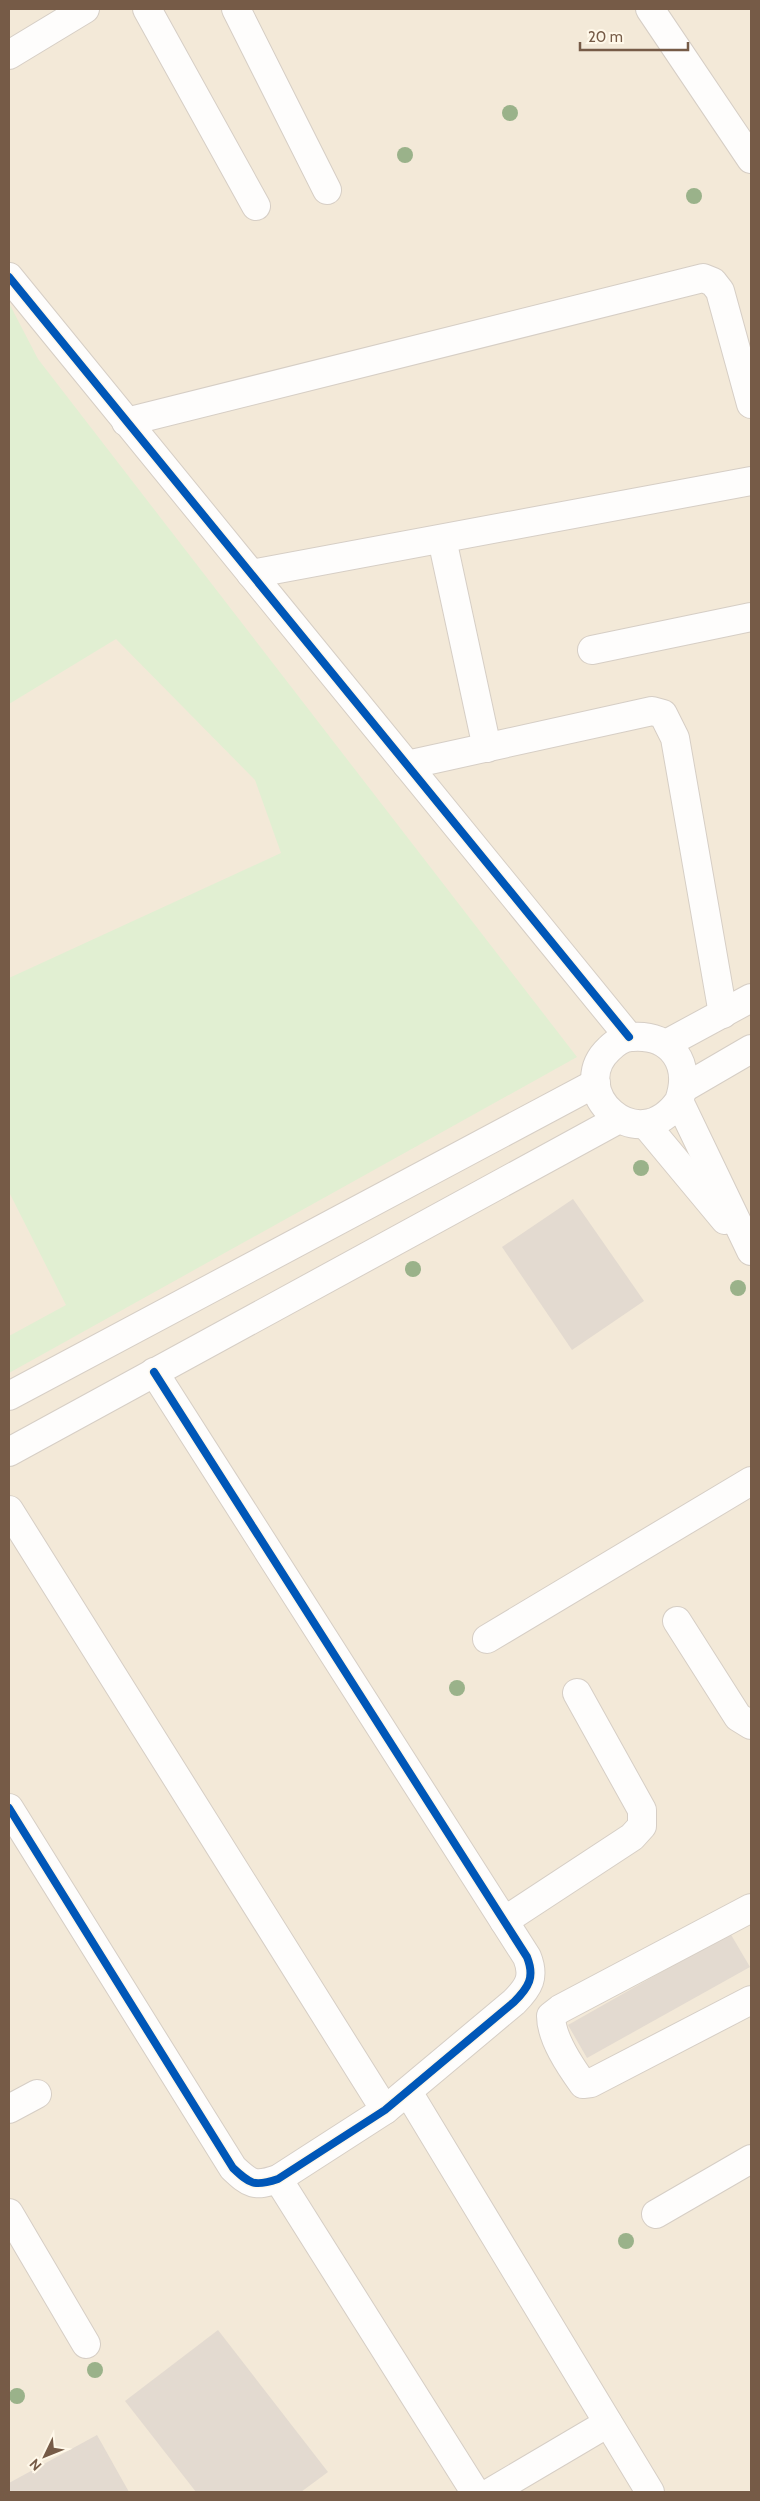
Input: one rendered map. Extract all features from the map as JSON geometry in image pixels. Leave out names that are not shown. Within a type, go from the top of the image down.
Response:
[{"type":"street","points":[[9,55],[85,9]]},
{"type":"street","points":[[147,9],[256,206]]},
{"type":"street","points":[[236,9],[327,190]]},
{"type":"street","points":[[650,9],[751,159]]},
{"type":"street","points":[[126,422],[703,278],[713,282],[720,291],[751,404]]},
{"type":"street","points":[[10,281],[628,1037]]},
{"type":"street","points":[[250,574],[751,481]]},
{"type":"street","points":[[442,539],[487,748]]},
{"type":"street","points":[[592,650],[751,617]]},
{"type":"street","points":[[407,766],[652,711],[663,714],[675,738],[723,1014]]},
{"type":"street","points":[[666,1044],[751,998]]},
{"type":"street","points":[[751,1049],[682,1094],[671,1112],[660,1120],[646,1125],[632,1124],[619,1119],[608,1111],[599,1098],[596,1083],[597,1068],[604,1054],[615,1043],[628,1037],[644,1036],[666,1044],[680,1060],[684,1074],[682,1094],[751,1251]]},
{"type":"street","points":[[9,1396],[596,1083]]},
{"type":"street","points":[[9,1452],[619,1119]]},
{"type":"street","points":[[646,1125],[751,1251]]},
{"type":"street","points":[[9,1808],[233,2168],[247,2181],[260,2185],[278,2179],[386,2110],[526,1990],[531,1979],[531,1968],[504,1921],[154,1372]]},
{"type":"street","points":[[487,1639],[751,1481]]},
{"type":"street","points":[[9,1510],[386,2110]]},
{"type":"street","points":[[678,1621],[738,1717],[751,1725]]},
{"type":"street","points":[[504,1921],[632,1836],[642,1826],[642,1810],[577,1693]]},
{"type":"street","points":[[751,1908],[560,2009],[551,2016],[551,2028],[580,2080],[583,2084],[591,2083],[751,2000]]},
{"type":"street","points":[[408,2092],[650,2492]]},
{"type":"street","points":[[9,2110],[37,2094]]},
{"type":"street","points":[[656,2214],[751,2159]]},
{"type":"street","points":[[278,2179],[475,2492]]},
{"type":"street","points":[[9,2213],[86,2344]]},
{"type":"street","points":[[491,2492],[608,2423]]},
{"type":"shaded area","points":[[9,9],[751,9],[751,2492],[9,2492]]},
{"type":"green space","points":[[10,305],[38,359],[577,1057],[9,1373],[9,1336],[66,1305],[9,1192],[9,978],[281,853],[255,780],[116,639],[9,704]]},
{"type":"building","points":[[573,1199],[644,1301],[572,1350],[502,1247]]},
{"type":"building","points":[[730,1933],[750,1967],[587,2058],[568,2025]]},
{"type":"building","points":[[218,2330],[328,2472],[301,2492],[196,2492],[125,2401]]},
{"type":"building","points":[[97,2435],[129,2492],[9,2492],[9,2483]]},
{"type":"cycle path","points":[[9,277],[629,1037]]},
{"type":"cycle path","points":[[9,1808],[233,2168],[248,2181],[263,2183],[278,2179],[385,2110],[514,2002],[529,1981],[530,1970],[527,1957],[154,1372]]}]
